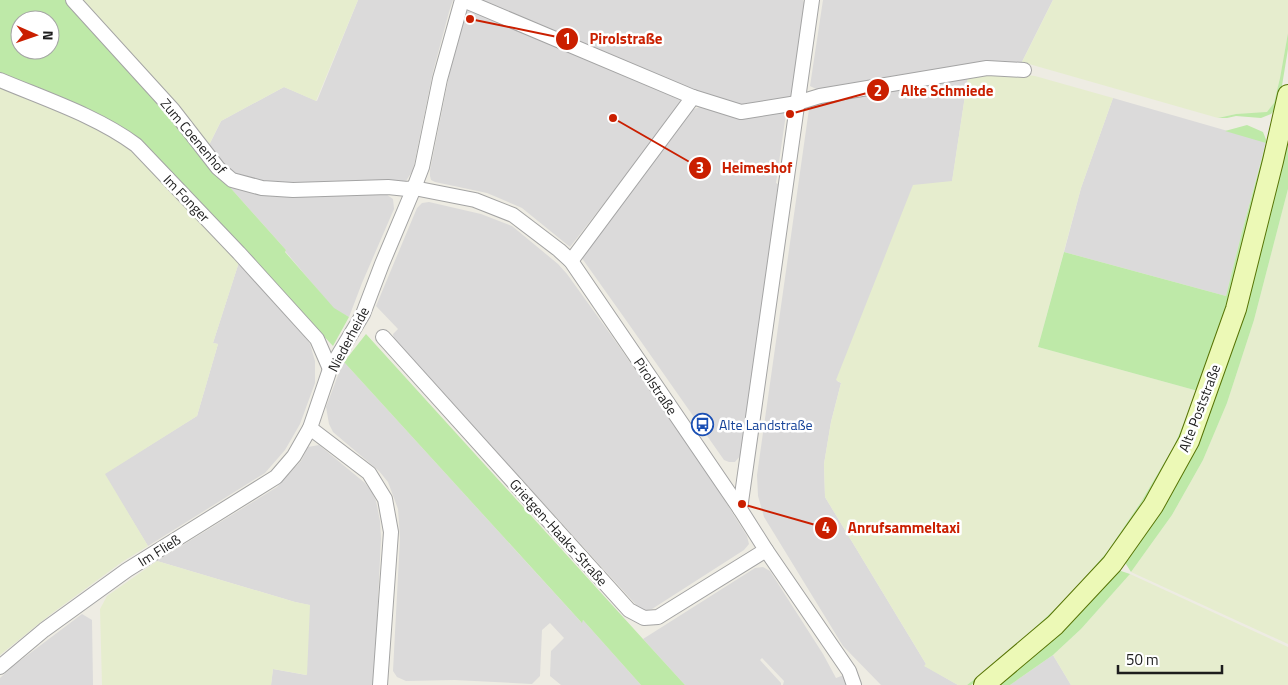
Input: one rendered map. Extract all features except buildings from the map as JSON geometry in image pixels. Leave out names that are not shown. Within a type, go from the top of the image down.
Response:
[{"type":"street","name":"Zum Coenenhof","points":[[74,0],[173,110],[218,168],[232,180],[262,188],[293,190],[414,188]]},
{"type":"street","name":"Niederheide","points":[[310,428],[330,369],[363,314],[422,166],[440,79],[463,0]]},
{"type":"street","points":[[463,0],[693,98],[741,112],[797,103],[820,96],[987,68],[1024,70]]},
{"type":"street","points":[[812,0],[740,509],[849,671],[854,685]]},
{"type":"street","name":"Im Fonger","points":[[0,80],[96,121],[119,133],[136,145],[239,253],[316,339],[330,369]]},
{"type":"street","name":"Alte Poststraße","points":[[984,685],[1056,625],[1112,564],[1153,506],[1189,441],[1236,309],[1288,94]]},
{"type":"street","points":[[571,261],[693,98]]},
{"type":"street","name":"Pirolstraße","points":[[414,188],[476,200],[513,214],[571,261],[740,509]]},
{"type":"street","name":"Grietgen-Haaks-Straße","points":[[383,337],[630,610],[644,618],[658,617],[766,550]]},
{"type":"street","points":[[310,428],[369,473],[385,499],[391,532],[380,685]]},
{"type":"street","name":"Im Fließ","points":[[0,667],[44,630],[127,570],[276,477],[294,456],[310,428]]},
{"type":"shaded area","points":[[358,0],[453,0],[433,72],[413,170],[406,181],[401,183],[267,184],[232,175],[208,147],[221,121],[284,87],[317,101]]},
{"type":"shaded area","points":[[474,0],[803,0],[805,5],[792,98],[743,108],[690,91]]},
{"type":"shaded area","points":[[823,0],[1053,0],[1022,62],[966,65],[820,91],[810,86]]},
{"type":"shaded area","points":[[468,7],[679,96],[681,101],[570,247],[522,208],[487,193],[431,180],[430,170],[450,71]]},
{"type":"shaded area","points":[[968,76],[952,182],[837,381],[841,383],[831,422],[824,464],[825,497],[926,664],[925,666],[958,685],[881,685],[843,646],[764,517],[758,496],[757,475],[809,109],[820,101]]},
{"type":"shaded area","points":[[1113,98],[1266,142],[1226,296],[1064,252],[1081,188]]},
{"type":"shaded area","points":[[700,107],[729,116],[741,116],[787,107],[759,331],[740,456],[735,462],[724,460],[579,254],[688,111]]},
{"type":"shaded area","points":[[227,184],[383,192],[393,199],[394,209],[349,317],[334,309],[286,250]]},
{"type":"shaded area","points":[[429,202],[481,214],[512,226],[558,264],[611,335],[706,471],[747,536],[749,544],[744,550],[652,609],[645,611],[638,607],[394,339],[393,334],[398,329],[376,306],[417,208],[422,203]]},
{"type":"shaded area","points":[[240,259],[301,327],[310,344],[315,361],[315,383],[300,424],[285,450],[265,473],[148,546],[104,474],[197,416],[218,344],[213,343]]},
{"type":"shaded area","points":[[344,362],[581,622],[583,620],[641,685],[561,685],[550,676],[551,651],[564,638],[550,623],[542,630],[540,676],[532,684],[454,680],[406,681],[397,677],[393,671],[400,538],[398,509],[388,482],[379,471],[333,432],[329,424],[326,407]]},
{"type":"shaded area","points":[[319,445],[365,483],[376,501],[381,538],[374,685],[271,685],[273,669],[306,675],[309,605],[157,561],[277,487],[301,461],[308,447]]},
{"type":"shaded area","points":[[763,567],[770,571],[823,654],[836,678],[844,675],[848,685],[783,685],[784,681],[762,658],[760,660],[781,685],[685,685],[643,639],[755,568]]},
{"type":"shaded area","points":[[82,614],[92,620],[93,685],[0,685],[0,678],[13,666]]},
{"type":"shaded area","points":[[1053,655],[1071,685],[1010,685]]},
{"type":"green space","points":[[0,0],[67,0],[286,250],[285,252],[334,308],[349,317],[333,346],[142,143],[121,126],[0,74]]},
{"type":"green space","points":[[81,0],[358,0],[316,101],[284,87],[221,121],[208,147]]},
{"type":"green space","points":[[1053,0],[1288,0],[1288,33],[1274,103],[1267,113],[1236,114],[1218,118],[1022,62]]},
{"type":"green space","points":[[1288,33],[1288,49],[1279,104],[1271,114],[1261,118],[1236,116],[1218,118],[1236,114],[1267,112],[1274,103]]},
{"type":"green space","points":[[1007,73],[1035,76],[1113,98],[1081,188],[1038,347],[1198,391],[1174,446],[1141,502],[1107,552],[1068,597],[1003,657],[967,685],[958,685],[924,666],[926,664],[825,497],[824,464],[831,422],[841,383],[836,380],[913,185],[952,181],[968,76]]},
{"type":"green space","points":[[0,87],[117,137],[142,156],[240,259],[213,343],[218,344],[197,416],[105,474],[148,546],[122,562],[51,614],[0,655]]},
{"type":"green space","points":[[1247,125],[1263,132],[1269,147],[1226,318],[1203,386],[1163,474],[1106,558],[1062,609],[1002,662],[971,685],[967,685],[1003,657],[1068,597],[1107,552],[1141,502],[1174,446],[1198,391],[1038,347],[1064,252],[1226,296],[1266,143],[1225,131]]},
{"type":"green space","points":[[1288,139],[1288,189],[1254,320],[1227,403],[1203,460],[1172,515],[1131,572],[1124,561],[1208,417],[1240,321]]},
{"type":"green space","points":[[1288,189],[1288,644],[1131,572],[1172,515],[1203,460],[1227,403],[1254,320]]},
{"type":"green space","points":[[366,334],[685,685],[641,685],[344,362]]},
{"type":"green space","points":[[157,561],[310,605],[307,675],[273,669],[271,685],[102,685],[100,609],[107,596]]},
{"type":"green space","points":[[1118,570],[1130,574],[1081,629],[1053,655],[1010,685],[997,685]]},
{"type":"green space","points":[[1130,574],[1288,647],[1288,685],[1071,685],[1053,655],[1081,629]]},
{"type":"place","name":"Pirolstraße","points":[[470,19]]},
{"type":"place","name":"Alte Schmiede","points":[[790,114]]},
{"type":"place","name":"Heimeshof","points":[[613,118]]},
{"type":"place","name":"Alte Landstraße","points":[[703,424]]},
{"type":"place","name":"Anrufsammeltaxi","points":[[742,504]]}]
